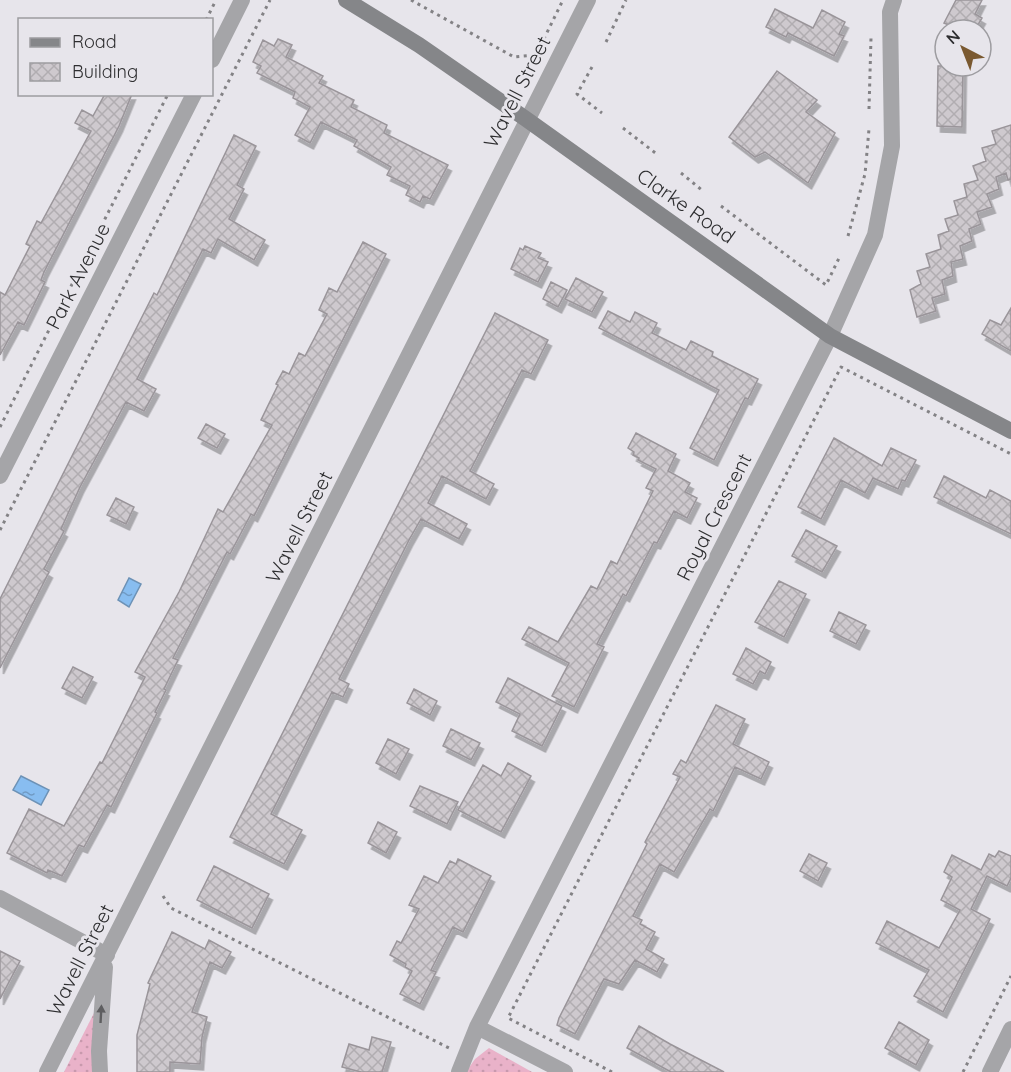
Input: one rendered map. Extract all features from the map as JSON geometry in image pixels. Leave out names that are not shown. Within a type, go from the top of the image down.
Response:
[{"type":"main road","name":"Clarke Road","points":[[346,0],[419,45],[526,119],[830,336],[1011,430]]},
{"type":"street","points":[[213,58],[242,0]]},
{"type":"street","name":"Wavell Street","points":[[47,1072],[588,0]]},
{"type":"street","name":"Royal Crescent","points":[[459,1072],[477,1026],[830,336],[875,235],[892,146],[890,12],[894,0]]},
{"type":"street","name":"Park Avenue","points":[[0,476],[193,96]]},
{"type":"street","points":[[0,898],[106,955],[101,1004],[100,1072]]},
{"type":"street","points":[[477,1026],[565,1072]]},
{"type":"street","points":[[990,1072],[1011,1029]]},
{"type":"path","points":[[207,18],[216,0]]},
{"type":"path","points":[[0,530],[270,0]]},
{"type":"path","points":[[411,0],[514,57],[536,56],[563,0]]},
{"type":"path","points":[[606,42],[626,0]]},
{"type":"path","points":[[869,110],[872,33]]},
{"type":"path","points":[[592,67],[578,93],[602,113]]},
{"type":"path","points":[[0,427],[167,96]]},
{"type":"path","points":[[623,128],[658,155]]},
{"type":"path","points":[[848,236],[865,174],[869,129]]},
{"type":"path","points":[[681,173],[703,191]]},
{"type":"path","points":[[721,206],[826,285],[840,256]]},
{"type":"path","points":[[612,1072],[508,1018],[841,367],[1011,454]]},
{"type":"path","points":[[163,896],[171,908],[465,1056]]},
{"type":"path","points":[[963,1072],[1011,976]]},
{"type":"shaded area","points":[[94,1013],[92,1072],[64,1072]]},
{"type":"shaded area","points":[[489,1048],[532,1072],[466,1072],[475,1059]]},
{"type":"water","points":[[129,578],[141,584],[129,607],[118,600]]},
{"type":"water","points":[[21,776],[49,790],[41,805],[13,790]]},
{"type":"building","points":[[956,0],[982,0],[975,14],[982,18],[947,18]]},
{"type":"building","points":[[775,9],[813,28],[822,10],[845,22],[839,34],[844,36],[834,56],[788,33],[786,37],[766,27]]},
{"type":"building","points":[[278,39],[292,45],[286,57],[323,76],[319,83],[354,100],[351,107],[387,125],[384,133],[448,165],[430,199],[423,196],[420,202],[406,195],[410,186],[387,175],[391,167],[354,146],[357,140],[321,122],[310,143],[295,135],[310,107],[293,98],[295,92],[257,73],[261,66],[253,62],[263,40],[274,46]]},
{"type":"building","points":[[777,71],[817,100],[806,112],[835,133],[808,183],[765,152],[755,157],[729,137]]},
{"type":"building","points":[[938,78],[963,78],[962,127],[937,126]]},
{"type":"building","points":[[104,96],[131,96],[119,126],[44,272],[41,280],[45,282],[24,325],[18,322],[0,355],[0,292],[5,295],[30,246],[26,244],[37,221],[41,223],[91,131],[75,123],[82,110],[93,116]]},
{"type":"building","points":[[1011,125],[1011,179],[1008,180],[1006,173],[996,177],[999,189],[987,194],[992,207],[977,212],[981,224],[969,229],[972,241],[960,246],[963,259],[951,262],[953,276],[942,280],[945,294],[932,298],[936,311],[917,317],[910,290],[921,284],[917,271],[930,267],[926,254],[941,249],[938,235],[949,231],[945,219],[958,215],[954,201],[967,197],[964,184],[978,180],[973,166],[986,161],[982,148],[996,144],[992,131]]},
{"type":"building","points":[[234,135],[256,146],[237,185],[244,189],[229,219],[265,240],[254,260],[218,239],[211,253],[203,249],[137,379],[156,389],[144,411],[126,402],[80,487],[61,529],[64,531],[44,569],[49,572],[0,668],[0,599],[154,293],[157,295]]},
{"type":"building","points":[[363,242],[386,254],[254,516],[251,514],[230,554],[227,552],[173,658],[178,660],[164,689],[166,690],[155,712],[157,713],[111,807],[107,805],[84,847],[79,845],[62,876],[48,870],[47,873],[7,853],[29,809],[64,826],[100,762],[102,763],[145,677],[135,672],[179,592],[218,509],[223,512],[272,425],[261,420],[278,385],[276,384],[283,371],[289,374],[299,353],[305,356],[327,314],[319,310],[329,288],[337,292]]},
{"type":"building","points":[[525,246],[541,253],[538,258],[548,262],[538,282],[511,269],[520,248],[523,250]]},
{"type":"building","points":[[576,278],[603,292],[592,312],[565,299]]},
{"type":"building","points":[[551,282],[567,290],[558,307],[543,299]]},
{"type":"building","points":[[1011,308],[1011,351],[982,334],[990,320],[1001,325]]},
{"type":"building","points":[[608,311],[630,322],[635,312],[657,323],[652,333],[686,350],[691,341],[713,352],[712,356],[758,379],[748,399],[745,398],[714,460],[690,448],[719,390],[599,328]]},
{"type":"building","points":[[495,313],[548,340],[531,374],[522,370],[470,471],[494,484],[486,499],[442,476],[428,503],[467,524],[459,539],[421,519],[409,540],[339,679],[349,684],[343,697],[332,692],[271,814],[302,830],[284,864],[230,837]]},
{"type":"building","points":[[206,424],[225,434],[217,448],[198,438]]},
{"type":"building","points":[[636,433],[676,454],[668,471],[690,483],[685,492],[697,498],[687,518],[674,511],[657,543],[654,542],[626,596],[623,594],[597,644],[604,647],[574,707],[552,696],[569,663],[522,639],[529,627],[558,642],[591,586],[597,589],[611,561],[617,564],[653,491],[646,488],[656,469],[638,460],[639,458],[633,455],[634,452],[628,448]]},
{"type":"building","points":[[834,438],[882,466],[891,448],[916,460],[898,489],[873,478],[865,493],[841,480],[821,519],[798,507]]},
{"type":"building","points":[[944,476],[986,498],[990,490],[1011,501],[1011,534],[934,497]]},
{"type":"building","points":[[116,498],[134,507],[126,524],[107,515]]},
{"type":"building","points":[[806,530],[837,546],[822,572],[792,556]]},
{"type":"building","points":[[779,581],[806,594],[784,637],[755,622]]},
{"type":"building","points":[[839,612],[866,625],[856,644],[830,631]]},
{"type":"building","points":[[746,648],[771,662],[765,674],[760,671],[753,684],[733,674]]},
{"type":"building","points":[[73,667],[93,677],[82,698],[62,688]]},
{"type":"building","points":[[508,678],[562,706],[542,746],[512,731],[520,714],[496,702]]},
{"type":"building","points":[[414,689],[437,701],[430,715],[407,703]]},
{"type":"building","points":[[716,705],[745,719],[733,744],[769,762],[761,779],[735,767],[713,811],[710,809],[674,872],[660,864],[633,916],[642,920],[640,924],[655,932],[646,949],[664,959],[657,972],[635,960],[619,984],[604,979],[575,1034],[557,1025],[559,1018],[647,844],[645,842],[680,777],[673,774],[681,760],[686,763]]},
{"type":"building","points":[[451,729],[480,743],[471,760],[443,746]]},
{"type":"building","points":[[388,739],[409,749],[396,774],[376,763]]},
{"type":"building","points":[[508,763],[531,776],[501,832],[458,810],[483,765],[501,776]]},
{"type":"building","points":[[420,786],[458,802],[447,824],[410,806]]},
{"type":"building","points":[[378,822],[397,832],[386,853],[368,843]]},
{"type":"building","points":[[999,851],[1011,856],[1011,878],[1007,886],[987,876],[971,909],[990,919],[943,1012],[914,996],[929,970],[876,943],[887,921],[939,948],[960,910],[941,900],[952,877],[944,872],[952,855],[981,870],[989,854],[995,857]]},
{"type":"building","points":[[809,854],[827,863],[818,881],[800,871]]},
{"type":"building","points":[[458,859],[491,876],[463,932],[453,927],[431,970],[436,972],[420,1004],[400,994],[412,971],[405,967],[406,964],[390,955],[397,941],[401,943],[419,909],[409,905],[424,876],[438,883],[450,861],[456,864]]},
{"type":"building","points":[[214,866],[269,894],[252,928],[197,900]]},
{"type":"building","points":[[172,932],[205,949],[209,940],[231,952],[222,968],[210,962],[192,1012],[207,1017],[202,1037],[200,1064],[170,1062],[170,1072],[137,1072],[137,1035],[150,984],[148,983]]},
{"type":"building","points":[[0,951],[20,961],[0,999]]},
{"type":"building","points":[[899,1022],[929,1040],[916,1065],[885,1048]]},
{"type":"building","points":[[639,1026],[724,1072],[671,1072],[627,1048]]},
{"type":"building","points":[[372,1037],[391,1042],[382,1072],[361,1072],[342,1067],[349,1044],[369,1050]]}]
